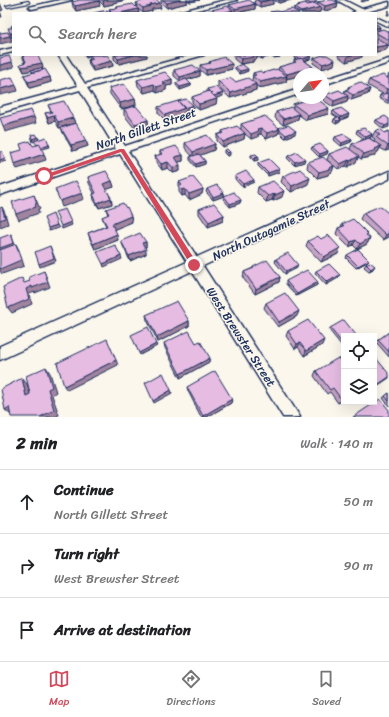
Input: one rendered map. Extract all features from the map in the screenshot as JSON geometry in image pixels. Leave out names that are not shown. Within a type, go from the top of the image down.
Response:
[{"type":"street","points":[[30,6],[69,0]]},
{"type":"street","points":[[181,12],[234,0]]},
{"type":"street","points":[[340,0],[361,12],[389,4]]},
{"type":"street","points":[[377,20],[389,26]]},
{"type":"street","points":[[0,53],[12,50]]},
{"type":"street","name":"West Brewster Street","points":[[63,56],[292,417]]},
{"type":"street","points":[[0,110],[196,56]]},
{"type":"street","points":[[329,81],[389,61]]},
{"type":"street","name":"North Gillett Street","points":[[0,191],[293,93]]},
{"type":"street","name":"North Outagamie Street","points":[[0,353],[389,175]]},
{"type":"lane","points":[[8,6],[30,6]]},
{"type":"building","points":[[80,0],[99,1],[75,6],[72,2]]},
{"type":"building","points":[[145,0],[157,0],[160,3],[143,8],[136,3]]},
{"type":"building","points":[[163,0],[180,0],[167,3]]},
{"type":"building","points":[[249,0],[255,4],[235,9],[229,5]]},
{"type":"building","points":[[257,0],[270,0],[260,2]]},
{"type":"building","points":[[313,0],[317,2],[311,4],[306,1]]},
{"type":"building","points":[[333,0],[338,3],[325,6],[318,2]]},
{"type":"building","points":[[305,3],[308,5],[314,3],[321,7],[301,12],[294,8]]},
{"type":"building","points":[[133,4],[138,9],[124,12],[112,12],[109,9],[118,8],[116,7]]},
{"type":"building","points":[[227,6],[233,10],[226,12],[208,11]]},
{"type":"building","points":[[292,9],[297,12],[279,12]]},
{"type":"building","points":[[107,10],[109,12],[98,12]]},
{"type":"building","points":[[8,28],[12,28],[12,33],[10,33]]},
{"type":"building","points":[[383,29],[389,32],[389,40],[377,34],[377,31]]},
{"type":"building","points":[[8,32],[10,36],[0,38],[0,33]]},
{"type":"building","points":[[377,38],[388,45],[377,47]]},
{"type":"building","points":[[9,56],[12,62],[0,65],[0,58]]},
{"type":"building","points":[[23,56],[38,56],[42,63],[22,67],[20,64],[26,62]]},
{"type":"building","points":[[91,56],[108,56],[112,61],[92,66],[88,60],[93,59]]},
{"type":"building","points":[[116,56],[130,56],[118,59]]},
{"type":"building","points":[[237,56],[254,57],[241,59]]},
{"type":"building","points":[[295,56],[311,56],[303,59]]},
{"type":"building","points":[[329,56],[335,60],[323,64],[314,58]]},
{"type":"building","points":[[224,57],[232,64],[206,70],[200,65],[211,63],[209,62]]},
{"type":"building","points":[[301,58],[313,67],[293,68],[293,72],[287,74],[279,67],[296,62],[294,60]]},
{"type":"building","points":[[242,64],[248,69],[240,71],[235,67]]},
{"type":"building","points":[[193,65],[200,71],[180,77],[174,70]]},
{"type":"building","points":[[41,68],[43,70],[33,72],[31,70]]},
{"type":"building","points":[[45,69],[50,77],[28,82],[24,75]]},
{"type":"building","points":[[277,69],[287,76],[260,82],[252,76],[256,75],[253,73],[260,71],[263,73]]},
{"type":"building","points":[[165,72],[172,79],[163,82],[166,84],[157,87],[154,84],[143,87],[137,80]]},
{"type":"building","points":[[383,75],[389,79],[389,89],[369,80]]},
{"type":"building","points":[[12,77],[16,85],[0,89],[0,80]]},
{"type":"building","points":[[230,78],[235,82],[248,78],[256,84],[231,93],[218,81]]},
{"type":"building","points":[[186,79],[191,84],[180,87],[176,83]]},
{"type":"building","points":[[360,82],[370,89],[353,95],[345,90],[350,88],[348,87]]},
{"type":"building","points":[[124,84],[135,99],[120,103],[109,88]]},
{"type":"building","points":[[216,87],[223,93],[214,96],[207,89]]},
{"type":"building","points":[[339,90],[348,96],[334,101],[329,98],[329,94]]},
{"type":"building","points":[[209,91],[217,99],[199,104],[192,97]]},
{"type":"building","points":[[389,93],[388,101],[380,95]]},
{"type":"building","points":[[186,99],[193,105],[184,108],[178,101]]},
{"type":"building","points":[[64,101],[73,118],[58,122],[54,115],[47,117],[45,113],[52,112],[48,105]]},
{"type":"building","points":[[178,101],[185,108],[165,115],[158,107]]},
{"type":"building","points":[[293,104],[324,104],[329,108],[308,115]]},
{"type":"building","points":[[136,106],[148,120],[135,124],[124,109]]},
{"type":"building","points":[[291,107],[299,114],[284,119],[276,112]]},
{"type":"building","points":[[341,108],[349,114],[341,117],[333,111]]},
{"type":"building","points":[[31,110],[34,117],[3,126],[0,118]]},
{"type":"building","points":[[265,116],[280,129],[267,133],[261,128],[257,129],[259,131],[251,134],[241,124]]},
{"type":"building","points":[[385,116],[389,119],[389,124],[385,126],[376,120]]},
{"type":"building","points":[[338,117],[341,120],[337,121],[334,119]]},
{"type":"building","points":[[76,123],[86,141],[71,145],[61,128]]},
{"type":"building","points":[[288,125],[296,131],[286,135],[278,128]]},
{"type":"building","points":[[237,126],[245,133],[223,142],[217,135],[224,133],[222,131]]},
{"type":"building","points":[[364,128],[372,134],[366,137],[357,130]]},
{"type":"building","points":[[380,129],[385,133],[389,131],[388,146],[376,137],[380,135],[375,131]]},
{"type":"building","points":[[36,134],[38,137],[32,139],[31,135]]},
{"type":"building","points":[[344,134],[352,139],[342,143],[335,137]]},
{"type":"building","points":[[207,135],[215,144],[193,152],[185,143]]},
{"type":"building","points":[[46,137],[49,144],[41,147],[40,144],[37,145],[34,141]]},
{"type":"building","points":[[369,138],[381,146],[375,149],[376,150],[364,154],[352,144]]},
{"type":"building","points":[[30,141],[33,146],[40,144],[44,154],[14,164],[11,153],[22,150],[20,144]]},
{"type":"building","points":[[320,144],[328,151],[320,154],[312,147]]},
{"type":"building","points":[[176,146],[183,155],[175,157],[180,165],[173,168],[168,162],[161,164],[155,156],[162,154],[160,151]]},
{"type":"building","points":[[347,147],[359,156],[340,164],[329,154]]},
{"type":"building","points":[[227,149],[230,152],[227,153],[224,150]]},
{"type":"building","points":[[2,151],[5,158],[0,160],[0,152]]},
{"type":"building","points":[[297,152],[305,159],[295,162],[288,156]]},
{"type":"building","points":[[199,154],[205,161],[196,164],[190,157]]},
{"type":"building","points":[[256,154],[259,157],[254,158],[251,155]]},
{"type":"building","points":[[323,157],[334,166],[329,168],[330,169],[319,172],[308,162]]},
{"type":"building","points":[[269,159],[279,169],[268,173],[258,163]]},
{"type":"building","points":[[300,169],[310,178],[292,186],[283,176]]},
{"type":"building","points":[[106,171],[112,181],[103,184],[111,198],[97,203],[93,194],[96,193],[88,177]]},
{"type":"building","points":[[246,171],[254,180],[243,184],[235,176]]},
{"type":"building","points":[[193,177],[203,189],[189,194],[185,189],[182,190],[179,187],[182,185],[179,182]]},
{"type":"building","points":[[76,181],[82,193],[60,201],[55,189]]},
{"type":"building","points":[[273,181],[284,191],[268,196],[258,187]]},
{"type":"building","points":[[217,185],[224,193],[213,197],[207,189]]},
{"type":"building","points":[[234,192],[241,200],[230,204],[224,196]]},
{"type":"building","points":[[34,195],[37,203],[35,204],[36,207],[16,214],[12,202]]},
{"type":"building","points":[[123,203],[126,208],[127,207],[131,216],[112,224],[117,234],[93,244],[88,233],[107,226],[102,217],[109,214],[106,209]]},
{"type":"building","points":[[214,203],[224,215],[209,222],[199,209]]},
{"type":"building","points":[[380,206],[389,214],[389,233],[386,235],[363,213]]},
{"type":"building","points":[[2,207],[5,218],[0,220],[0,208]]},
{"type":"building","points":[[65,209],[71,222],[61,226],[55,212]]},
{"type":"building","points":[[53,214],[57,225],[48,228],[44,218]]},
{"type":"building","points":[[353,219],[370,238],[360,244],[356,240],[351,242],[338,228],[344,226],[342,224]]},
{"type":"building","points":[[140,233],[146,242],[142,243],[146,249],[129,256],[121,241]]},
{"type":"building","points":[[11,234],[14,243],[0,248],[0,238]]},
{"type":"building","points":[[328,235],[340,248],[324,257],[308,241],[318,236],[321,239]]},
{"type":"building","points":[[16,244],[21,260],[0,269],[0,250]]},
{"type":"building","points":[[115,245],[121,256],[103,264],[97,252]]},
{"type":"building","points":[[50,246],[54,258],[39,264],[35,252]]},
{"type":"building","points":[[358,249],[369,260],[358,266],[347,255]]},
{"type":"building","points":[[288,253],[298,265],[286,271],[276,259]]},
{"type":"building","points":[[267,260],[280,277],[256,289],[244,272]]},
{"type":"building","points":[[370,262],[375,266],[371,269],[366,264]]},
{"type":"building","points":[[329,264],[340,275],[327,282],[316,271]]},
{"type":"building","points":[[307,270],[318,282],[297,294],[286,281]]},
{"type":"building","points":[[44,271],[48,282],[26,289],[29,299],[8,308],[3,287],[22,278],[24,283],[30,281],[29,277]]},
{"type":"building","points":[[285,293],[299,311],[279,322],[266,303]]},
{"type":"building","points":[[177,301],[189,321],[157,337],[146,315]]},
{"type":"building","points":[[308,320],[324,340],[306,351],[300,343],[297,344],[288,331]]},
{"type":"building","points":[[344,320],[354,333],[341,333],[341,342],[330,328]]},
{"type":"building","points":[[148,327],[156,344],[139,353],[131,335]]},
{"type":"building","points":[[189,331],[196,343],[200,341],[210,358],[180,374],[164,343]]},
{"type":"building","points":[[389,332],[389,352],[378,340]]},
{"type":"building","points":[[107,339],[116,360],[64,386],[57,363]]},
{"type":"building","points":[[338,358],[341,362],[341,399],[333,388],[330,390],[316,371]]},
{"type":"building","points":[[377,359],[389,374],[389,377],[377,385]]},
{"type":"building","points":[[46,367],[52,387],[48,389],[54,410],[40,417],[11,417],[9,407],[5,410],[1,389],[22,378],[26,396],[30,394],[26,376]]},
{"type":"building","points":[[215,371],[232,399],[203,416],[187,387]]},
{"type":"building","points":[[163,373],[171,390],[153,401],[145,383]]},
{"type":"building","points":[[389,393],[389,401],[385,396]]},
{"type":"building","points":[[380,399],[389,410],[389,417],[353,417],[371,405],[377,405],[377,401]]},
{"type":"route","points":[[44,176],[122,150],[194,265]]}]
